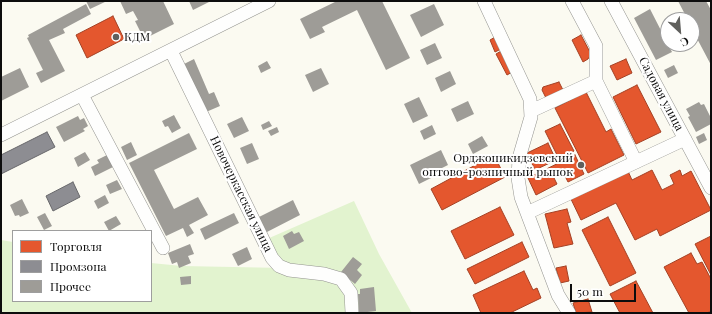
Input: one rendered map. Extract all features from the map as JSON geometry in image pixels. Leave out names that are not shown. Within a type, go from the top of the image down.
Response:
[{"type":"street","points":[[1,135],[269,1]]},
{"type":"street","points":[[484,1],[530,99],[531,117],[519,158],[518,178],[521,197],[558,296],[569,313]]},
{"type":"street","points":[[572,1],[596,46],[596,81],[636,162]]},
{"type":"street","name":"Садовая улица","points":[[610,1],[711,188]]},
{"type":"street","name":"Новочеркасская улица","points":[[171,51],[272,258],[279,266],[289,270],[340,279],[351,293],[352,313]]},
{"type":"street","points":[[531,111],[596,81]]},
{"type":"street","points":[[82,94],[163,248]]},
{"type":"street","points":[[527,213],[684,139]]},
{"type":"green space","points":[[354,201],[379,254],[412,313],[1,313],[1,240],[12,242],[12,302],[152,302],[152,263],[182,266],[284,268],[267,239]]},
{"type":"building: Торговля","points":[[113,16],[124,39],[87,58],[76,35]]},
{"type":"building: Торговля","points":[[581,35],[591,54],[588,59],[583,62],[572,40]]},
{"type":"building: Торговля","points":[[497,36],[503,48],[495,52],[490,40]]},
{"type":"building: Торговля","points":[[503,50],[514,71],[507,75],[496,54]]},
{"type":"building: Торговля","points":[[626,59],[632,73],[617,80],[610,66]]},
{"type":"building: Торговля","points":[[559,82],[563,90],[546,98],[542,90],[543,87]]},
{"type":"building: Торговля","points":[[637,85],[661,132],[636,144],[613,97]]},
{"type":"building: Торговля","points":[[586,92],[606,132],[611,129],[624,155],[588,173],[555,108]]},
{"type":"building: Торговля","points":[[560,124],[574,151],[559,159],[545,131]]},
{"type":"building: Торговля","points":[[548,143],[556,160],[535,170],[527,153]]},
{"type":"building: Торговля","points":[[494,155],[505,177],[442,210],[431,189]]},
{"type":"building: Торговля","points":[[575,155],[584,174],[568,182],[564,174],[554,178],[557,184],[536,195],[528,178]]},
{"type":"building: Торговля","points":[[627,169],[632,180],[652,170],[662,190],[674,184],[670,175],[680,170],[682,176],[691,171],[711,210],[660,236],[657,229],[635,240],[616,203],[581,220],[570,197]]},
{"type":"building: Торговля","points":[[500,207],[514,235],[465,259],[451,231]]},
{"type":"building: Торговля","points":[[567,209],[571,222],[567,223],[573,244],[554,248],[545,214]]},
{"type":"building: Торговля","points":[[608,217],[636,273],[610,286],[582,230]]},
{"type":"building: Торговля","points":[[711,236],[711,275],[695,244]]},
{"type":"building: Торговля","points":[[522,242],[529,257],[475,284],[467,269]]},
{"type":"building: Торговля","points":[[691,253],[697,264],[702,262],[711,279],[711,311],[707,313],[689,313],[664,267]]},
{"type":"building: Торговля","points":[[566,266],[569,281],[560,283],[556,268]]},
{"type":"building: Торговля","points":[[524,271],[533,290],[537,288],[541,298],[510,313],[481,313],[473,295]]},
{"type":"building: Торговля","points":[[636,281],[653,313],[620,313],[610,294]]},
{"type":"building: Торговля","points":[[588,299],[592,312],[576,313],[573,303]]},
{"type":"building: Промзона","points":[[47,132],[55,147],[1,174],[1,155]]},
{"type":"building: Промзона","points":[[73,182],[80,197],[53,211],[46,196]]},
{"type":"building: Прочее","points":[[86,1],[107,1],[90,9]]},
{"type":"building: Прочее","points":[[120,1],[163,1],[174,24],[144,39],[135,21],[138,20],[133,11],[126,14]]},
{"type":"building: Прочее","points":[[189,1],[211,1],[193,10]]},
{"type":"building: Прочее","points":[[337,1],[382,1],[410,58],[386,70],[357,10],[322,27],[325,32],[310,39],[300,19]]},
{"type":"building: Прочее","points":[[678,1],[706,1],[711,10],[711,65],[700,44],[700,12],[684,12]]},
{"type":"building: Прочее","points":[[86,4],[91,14],[63,29],[65,33],[49,40],[65,71],[41,83],[36,73],[43,70],[27,38],[29,37],[28,35]]},
{"type":"building: Прочее","points":[[434,4],[444,25],[421,37],[410,15]]},
{"type":"building: Прочее","points":[[650,9],[660,29],[660,52],[672,52],[656,60],[634,18]]},
{"type":"building: Прочее","points":[[435,43],[442,58],[427,65],[420,50]]},
{"type":"building: Прочее","points":[[194,59],[209,94],[214,92],[220,106],[206,112],[184,64]]},
{"type":"building: Прочее","points":[[267,61],[271,68],[261,73],[258,66]]},
{"type":"building: Прочее","points":[[674,65],[678,73],[668,78],[664,70]]},
{"type":"building: Прочее","points":[[20,68],[29,87],[1,101],[1,77]]},
{"type":"building: Прочее","points":[[321,68],[329,84],[313,92],[305,75]]},
{"type":"building: Прочее","points":[[450,71],[456,84],[441,92],[435,78]]},
{"type":"building: Прочее","points":[[419,97],[428,116],[413,123],[404,104]]},
{"type":"building: Прочее","points":[[468,101],[474,114],[457,122],[451,109]]},
{"type":"building: Прочее","points":[[699,102],[701,105],[704,104],[711,118],[711,124],[696,132],[688,117],[690,116],[686,109]]},
{"type":"building: Прочее","points":[[174,115],[181,128],[172,133],[168,126],[165,127],[162,121]]},
{"type":"building: Прочее","points":[[78,116],[80,120],[84,118],[88,126],[83,129],[85,131],[64,142],[56,127]]},
{"type":"building: Прочее","points":[[242,117],[249,131],[234,138],[227,124]]},
{"type":"building: Прочее","points":[[269,121],[272,126],[263,130],[261,125]]},
{"type":"building: Прочее","points":[[432,125],[436,134],[424,140],[420,131]]},
{"type":"building: Прочее","points":[[277,127],[279,132],[271,136],[268,131]]},
{"type":"building: Прочее","points":[[189,133],[197,149],[154,170],[174,209],[198,197],[208,215],[189,225],[194,233],[187,237],[183,228],[166,236],[129,163]]},
{"type":"building: Прочее","points":[[704,133],[707,140],[699,144],[696,137]]},
{"type":"building: Прочее","points":[[482,136],[488,146],[473,154],[468,144]]},
{"type":"building: Прочее","points":[[131,142],[137,155],[127,160],[121,147]]},
{"type":"building: Прочее","points":[[252,143],[259,159],[247,164],[240,148]]},
{"type":"building: Прочее","points":[[441,150],[448,165],[432,173],[433,177],[419,184],[410,165]]},
{"type":"building: Прочее","points":[[85,152],[90,160],[78,167],[74,158]]},
{"type":"building: Прочее","points":[[107,155],[113,167],[95,176],[91,167],[99,163],[97,160]]},
{"type":"building: Прочее","points":[[117,180],[122,189],[110,194],[106,185]]},
{"type":"building: Прочее","points":[[105,195],[109,203],[98,209],[94,201]]},
{"type":"building: Прочее","points":[[22,199],[29,213],[20,217],[19,215],[15,216],[10,205]]},
{"type":"building: Прочее","points":[[293,200],[300,215],[265,233],[257,218]]},
{"type":"building: Прочее","points":[[45,213],[52,226],[44,230],[37,217]]},
{"type":"building: Прочее","points":[[234,213],[239,223],[205,240],[200,229]]},
{"type":"building: Прочее","points":[[116,216],[121,224],[108,230],[104,222]]},
{"type":"building: Прочее","points":[[292,231],[294,234],[299,232],[304,241],[289,249],[283,236]]},
{"type":"building: Прочее","points":[[190,244],[194,254],[188,256],[191,263],[179,268],[177,262],[172,264],[168,253]]},
{"type":"building: Прочее","points":[[247,247],[252,259],[238,266],[232,254]]},
{"type":"building: Прочее","points":[[353,257],[362,264],[357,270],[362,275],[355,284],[341,272]]},
{"type":"building: Прочее","points":[[191,276],[191,284],[181,285],[180,277]]},
{"type":"building: Прочее","points":[[374,287],[376,311],[359,313],[358,294],[360,294],[360,289]]},
{"type":"place","name":"КДМ","points":[[116,37]]},
{"type":"place","name":"Орджоникидзевский оптово-розничный рынок","points":[[581,165]]}]
